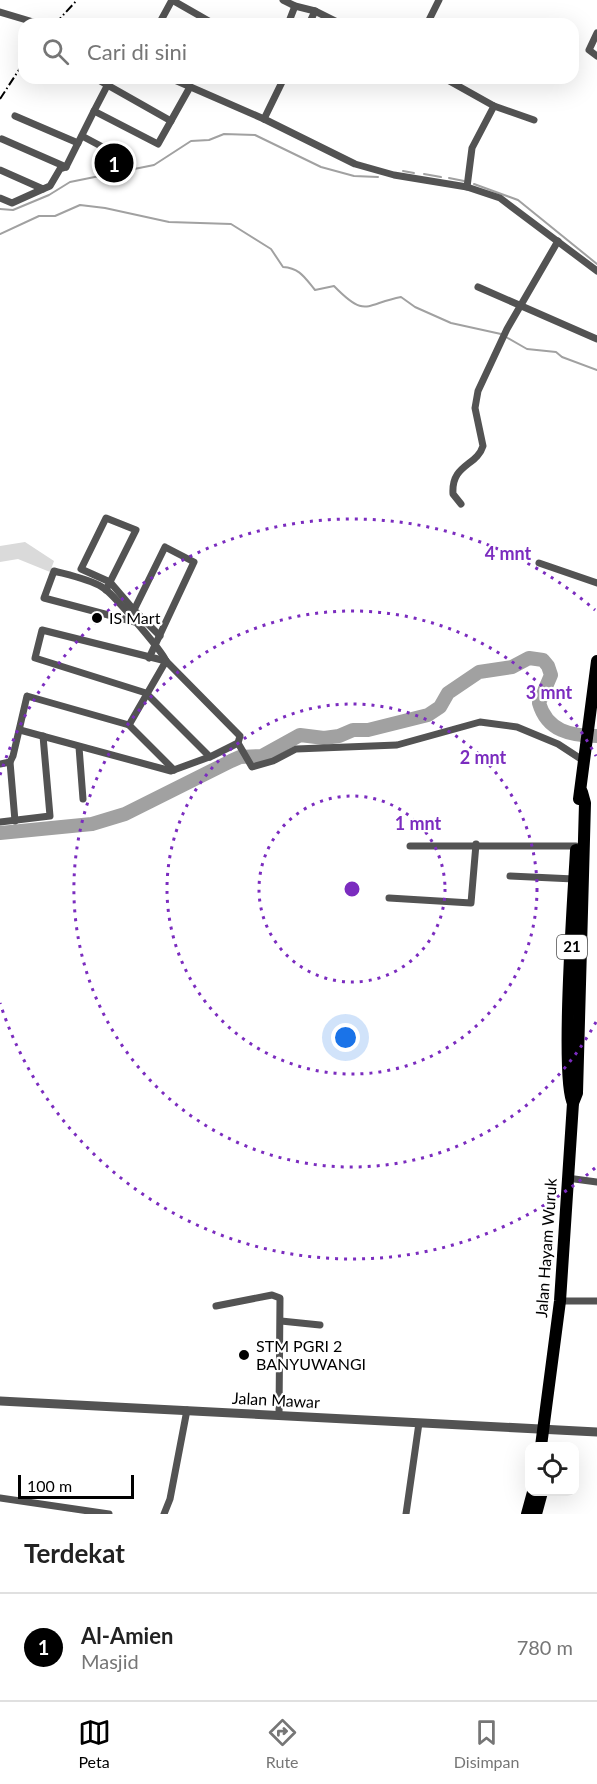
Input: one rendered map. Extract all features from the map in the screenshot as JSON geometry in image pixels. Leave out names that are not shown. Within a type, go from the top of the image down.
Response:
[{"type":"highway","name":"Jalan Hayam Wuruk","points":[[573,1102],[569,1095],[568,1060],[578,803],[582,792],[588,719],[597,661]]},
{"type":"highway","name":"Jalan Hayam Wuruk","points":[[547,1430],[545,1403],[549,1396],[560,1301],[573,1102],[578,1094],[585,803],[582,792]]},
{"type":"highway","name":"21","points":[[543,1442],[547,1430]]},
{"type":"highway","name":"21","points":[[547,1430],[548,1442]]},
{"type":"highway","points":[[527,1514],[532,1496]]},
{"type":"highway","points":[[536,1514],[541,1496]]},
{"type":"street","points":[[162,18],[172,0],[204,18]]},
{"type":"street","points":[[283,0],[329,18]]},
{"type":"street","points":[[430,18],[439,0]]},
{"type":"street","points":[[290,18],[295,6]]},
{"type":"street","points":[[312,18],[315,11]]},
{"type":"street","points":[[0,12],[20,18]]},
{"type":"street","points":[[597,33],[590,50],[597,56]]},
{"type":"street","points":[[104,84],[173,118]]},
{"type":"street","points":[[183,84],[264,119],[355,165],[394,175],[467,186],[500,198],[597,271]]},
{"type":"street","points":[[264,119],[281,84]]},
{"type":"street","points":[[455,84],[494,106],[534,120]]},
{"type":"street","points":[[0,198],[12,203],[50,186],[60,169],[66,167],[107,86]]},
{"type":"street","points":[[94,111],[160,144],[190,87]]},
{"type":"street","points":[[467,186],[472,148],[494,106]]},
{"type":"street","points":[[15,116],[80,139],[126,159]]},
{"type":"street","points":[[2,139],[66,167]]},
{"type":"street","points":[[0,170],[43,189]]},
{"type":"street","points":[[461,504],[453,494],[454,480],[460,469],[482,448],[475,403],[507,329],[558,241]]},
{"type":"street","points":[[478,287],[597,339]]},
{"type":"street","points":[[106,590],[110,582],[136,530],[106,518],[81,569],[110,582],[160,636]]},
{"type":"street","points":[[134,610],[165,547],[194,562],[149,658]]},
{"type":"street","points":[[539,563],[597,583]]},
{"type":"street","points":[[20,730],[174,770],[210,757],[238,743],[240,736],[166,661],[135,622],[106,590],[54,570],[44,598],[135,622]]},
{"type":"street","points":[[166,661],[42,630],[35,658],[146,693],[210,757]]},
{"type":"street","points":[[129,725],[166,661]]},
{"type":"street","points":[[15,821],[10,762],[27,696],[129,725],[174,770]]},
{"type":"street","points":[[238,743],[252,767],[273,761],[296,749],[397,745],[480,722],[517,727],[584,757]]},
{"type":"street","points":[[0,822],[50,816],[43,736]]},
{"type":"street","points":[[79,747],[83,799]]},
{"type":"street","points":[[0,764],[10,762]]},
{"type":"street","points":[[410,846],[476,844],[576,846]]},
{"type":"street","points":[[389,898],[471,903],[476,844]]},
{"type":"street","points":[[510,876],[574,879]]},
{"type":"street","points":[[567,1178],[597,1182]]},
{"type":"street","points":[[216,1306],[277,1296],[281,1300],[279,1415]]},
{"type":"street","points":[[560,1301],[597,1300]]},
{"type":"street","points":[[281,1321],[320,1325]]},
{"type":"street","name":"Jalan Mawar","points":[[0,1401],[597,1432]]},
{"type":"street","points":[[164,1514],[170,1499],[187,1410]]},
{"type":"street","points":[[406,1514],[418,1423]]},
{"type":"street","points":[[0,1498],[109,1514]]},
{"type":"shaded area","points":[[25,542],[54,561],[50,572],[18,559],[0,562],[0,546]]},
{"type":"waterway","points":[[0,209],[13,210],[49,195],[70,182],[154,165],[191,141],[209,140],[224,134],[255,135],[321,167],[354,176],[378,177]]},
{"type":"waterway","points":[[403,171],[414,173]]},
{"type":"waterway","points":[[424,174],[441,177]]},
{"type":"waterway","points":[[449,178],[464,181]]},
{"type":"waterway","points":[[474,184],[518,200],[597,264]]},
{"type":"waterway","points":[[0,234],[39,216],[55,216],[80,205],[169,222],[231,224],[271,249],[283,267],[294,269],[315,290],[334,286],[353,303],[360,306],[401,297],[415,307],[451,323],[501,334]]},
{"type":"waterway","points":[[506,337],[527,349],[556,352],[562,357],[597,370]]},
{"type":"waterway","points":[[0,833],[92,824],[125,814],[240,757],[262,756],[300,735],[324,738],[339,736],[353,730],[368,730],[428,715],[440,707],[448,693],[479,672],[512,667],[529,658],[543,660],[551,675],[539,703],[548,720],[554,726],[569,733],[597,736]]},
{"type":"railway","points":[[60,18],[77,0]]},
{"type":"railway","points":[[0,99],[18,71]]},
{"type":"place","name":"Al-Amien","points":[[114,163]]},
{"type":"place","name":"IS Mart","points":[[97,618]]},
{"type":"place","name":"STM PGRI 2 BANYUWANGI","points":[[244,1355]]}]
